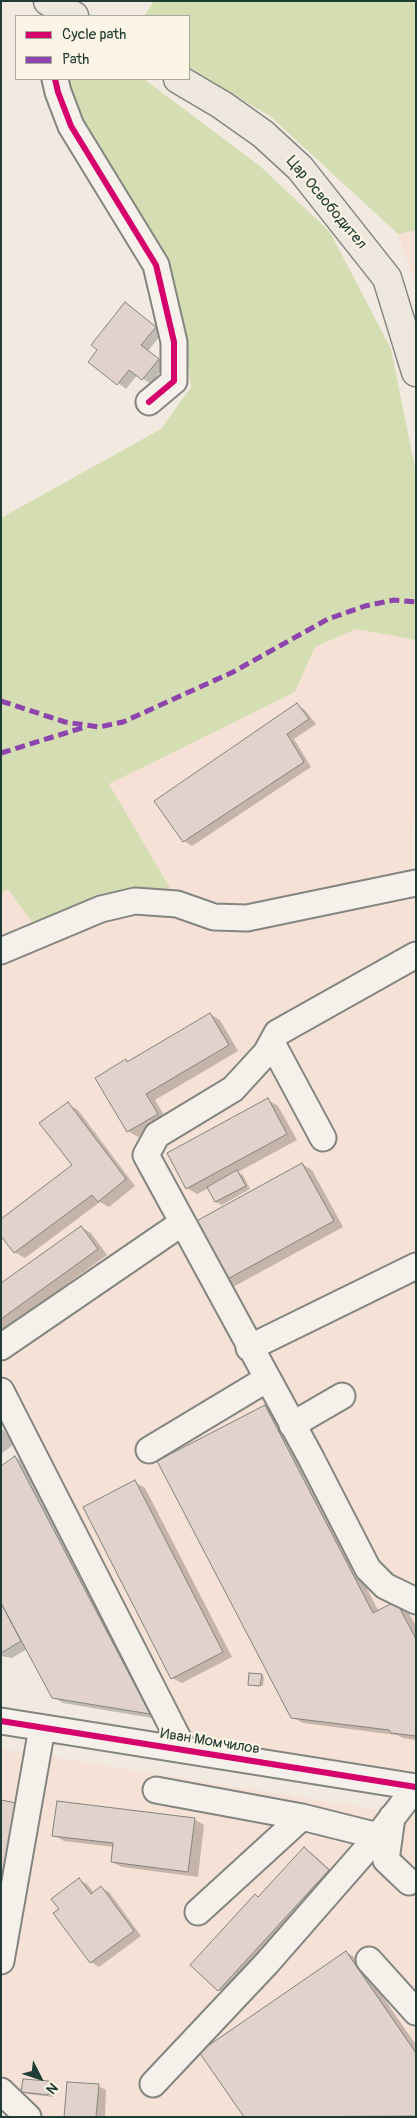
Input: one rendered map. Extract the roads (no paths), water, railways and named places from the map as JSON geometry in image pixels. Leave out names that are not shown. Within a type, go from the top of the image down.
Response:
[{"type":"main road","points":[[48,1],[72,15]]},
{"type":"main road","name":"Цар Освободител","points":[[180,80],[222,105],[263,134],[300,168],[387,278],[416,372]]},
{"type":"street","points":[[75,15],[84,1]]},
{"type":"street","points":[[56,80],[58,92],[71,126],[156,265],[174,342],[174,381],[149,402]]},
{"type":"street","points":[[1,951],[101,909],[135,901],[177,904],[214,917],[247,918],[416,883]]},
{"type":"street","points":[[416,955],[277,1033],[266,1053],[234,1089],[157,1135],[146,1155],[368,1569],[385,1586],[416,1601]]},
{"type":"street","points":[[272,1043],[323,1138]]},
{"type":"street","points":[[1,1347],[182,1224]]},
{"type":"street","points":[[249,1348],[416,1266]]},
{"type":"street","points":[[149,1450],[267,1380]]},
{"type":"street","points":[[1,1391],[184,1750]]},
{"type":"street","points":[[292,1425],[342,1396]]},
{"type":"street","name":"Иван Момчилов","points":[[1,1721],[416,1787]]},
{"type":"street","points":[[1,1961],[42,1728]]},
{"type":"street","points":[[153,2084],[267,1963],[385,1826],[416,1787]]},
{"type":"street","points":[[156,1790],[302,1818],[385,1826]]},
{"type":"street","points":[[198,1912],[302,1818]]},
{"type":"street","points":[[385,1826],[386,1860],[409,1882]]},
{"type":"street","points":[[369,1960],[416,2012]]},
{"type":"street","points":[[1,2091],[28,2117]]}]
